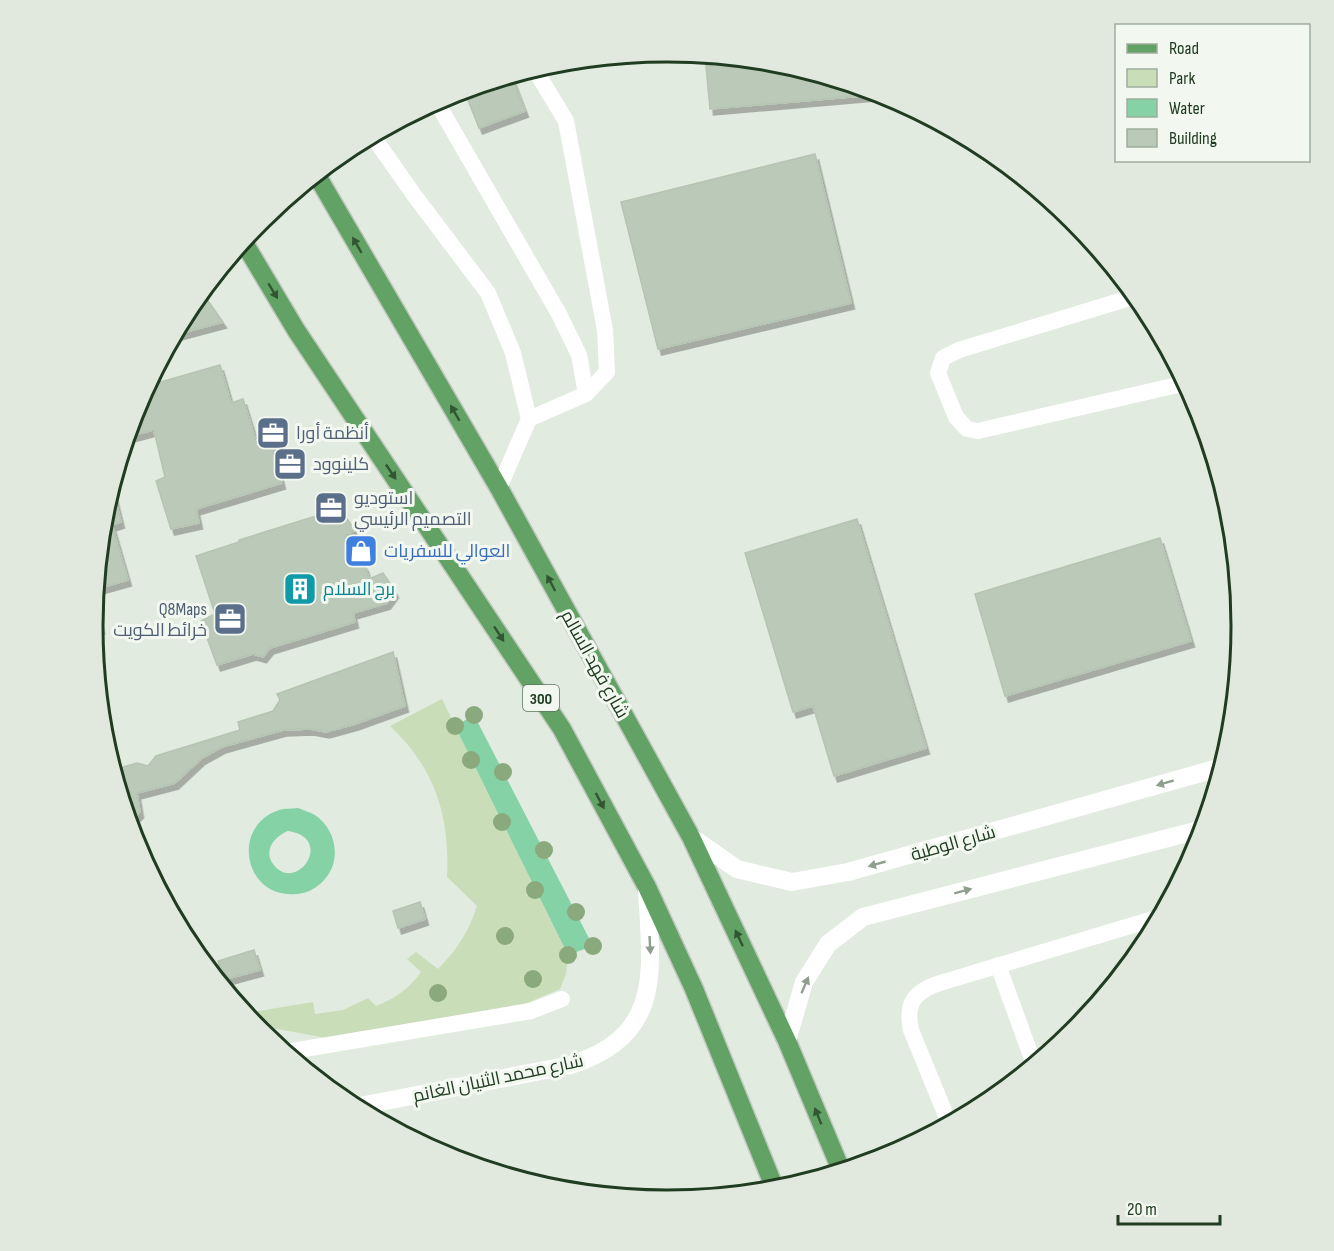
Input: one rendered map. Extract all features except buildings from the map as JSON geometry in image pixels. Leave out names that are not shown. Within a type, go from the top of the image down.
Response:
[{"type":"main road","name":"شارع فهد السالم","points":[[320,181],[499,488],[691,837],[787,1041],[838,1163]]},
{"type":"main road","name":"300","points":[[248,249],[296,330],[562,729],[647,887],[694,989],[771,1180]]},
{"type":"street","name":"شارع الوطية","points":[[691,837],[737,869],[792,882],[848,872],[1212,770]]},
{"type":"street","points":[[787,1041],[804,982],[828,944],[863,917],[1191,832]]},
{"type":"street","name":"شارع محمد الثنيان الغانم","points":[[370,1104],[571,1065],[598,1055],[611,1046],[632,1026],[642,1007],[649,982],[651,964],[647,887]]},
{"type":"lane","points":[[529,419],[586,394],[607,372],[605,330],[566,121],[539,76]]},
{"type":"lane","points":[[441,109],[559,314],[579,355],[586,394]]},
{"type":"lane","points":[[377,142],[488,292],[513,353],[529,419],[499,488]]},
{"type":"lane","points":[[1126,299],[959,350],[943,358],[938,373],[956,417],[967,429],[978,431],[1177,385]]},
{"type":"lane","points":[[946,1116],[909,1018],[911,1005],[917,994],[928,987],[998,965],[1145,924]]},
{"type":"lane","points":[[998,965],[1031,1056]]},
{"type":"lane","points":[[296,1050],[531,1011],[562,999]]},
{"type":"green space","points":[[442,699],[568,955],[566,974],[560,989],[527,1003],[326,1038],[272,1028],[256,1011],[313,1002],[315,1014],[343,1010],[368,998],[376,1006],[395,997],[421,972],[407,959],[416,952],[438,969],[457,947],[470,924],[477,906],[447,877],[446,834],[442,813],[429,776],[405,742],[390,726]]},
{"type":"water","points":[[474,715],[593,946],[568,955],[455,726]]},
{"type":"water","points":[[298,808],[315,815],[328,828],[334,845],[334,863],[325,879],[312,890],[297,894],[279,893],[265,886],[255,874],[250,860],[249,845],[254,831],[264,818],[279,810]],"holes":[[[288,831],[302,836],[309,843],[310,853],[307,862],[301,869],[292,873],[282,872],[270,859],[272,844]]]},
{"type":"place","name":"أنظمة أورا","points":[[273,433]]},
{"type":"place","name":"كلينوود","points":[[290,464]]},
{"type":"place","name":"استوديو التصميم الرئيسي","points":[[331,508]]},
{"type":"place","name":"العوالي للسفريات","points":[[361,551]]},
{"type":"place","name":"برج السلام","points":[[300,589]]},
{"type":"place","name":"Q8Maps خرائط الكويت","points":[[230,619]]}]
